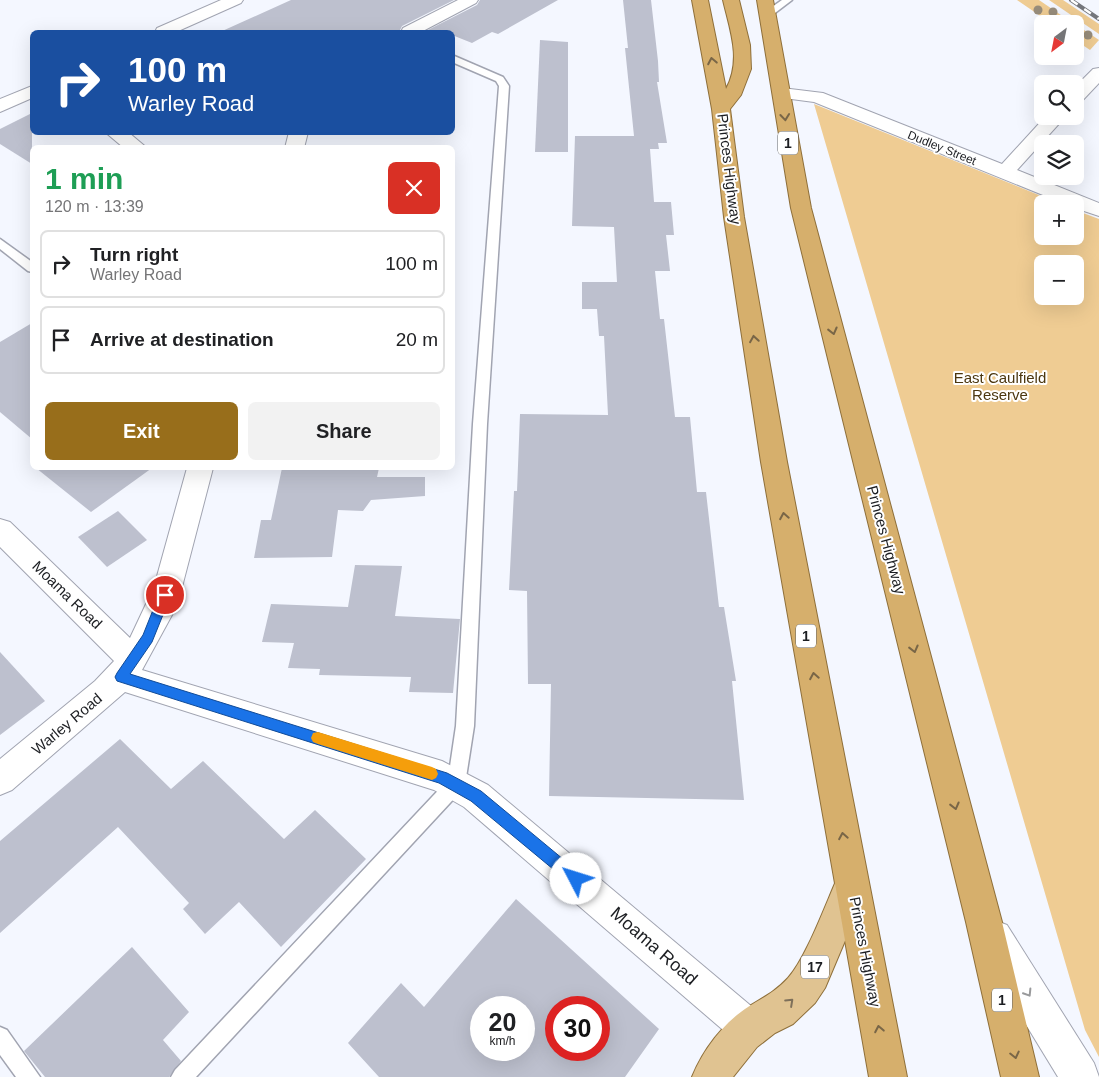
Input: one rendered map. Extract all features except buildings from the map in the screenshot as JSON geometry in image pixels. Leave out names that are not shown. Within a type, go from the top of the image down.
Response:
[{"type":"highway","name":"Princes Highway","points":[[700,0],[721,109],[726,160],[762,388],[888,1077]]},
{"type":"highway","points":[[721,109],[733,94],[742,77],[742,46],[731,0]]},
{"type":"highway","name":"Princes Highway","points":[[767,7],[801,208],[984,922],[1020,1077]]},
{"type":"highway","points":[[742,46],[774,48]]},
{"type":"main road","name":"17","points":[[711,1077],[730,1050],[750,1029],[784,1007],[809,981],[852,884]]},
{"type":"street","points":[[168,30],[235,0]]},
{"type":"street","points":[[413,30],[470,0]]},
{"type":"street","points":[[1084,89],[1099,73]]},
{"type":"street","points":[[0,106],[30,92]]},
{"type":"street","name":"Dudley Street","points":[[782,93],[817,97],[1099,210]]},
{"type":"street","points":[[1004,173],[1049,125]]},
{"type":"street","points":[[118,135],[134,145]]},
{"type":"street","name":"Warley Road","points":[[0,779],[70,723],[127,668],[148,638],[162,602],[199,470]]},
{"type":"street","name":"Moama Road","points":[[0,530],[127,668],[456,784],[476,796],[590,891],[750,1029]]},
{"type":"street","points":[[984,922],[1080,1077]]},
{"type":"lane","points":[[767,7],[788,0]]},
{"type":"lane","points":[[182,1077],[456,784],[465,726],[480,424],[504,86],[500,79],[455,59]]},
{"type":"lane","points":[[0,243],[30,266]]},
{"type":"lane","points":[[0,1037],[30,1077]]},
{"type":"green space","points":[[1017,0],[1039,0],[1061,15],[1039,15]]},
{"type":"green space","points":[[1049,0],[1063,0],[1099,24],[1099,34],[1084,24],[1084,15],[1071,15]]},
{"type":"green space","points":[[1084,30],[1099,40],[1090,50],[1084,46]]},
{"type":"green space","name":"East Caulfield Reserve","points":[[814,104],[1039,195],[1034,195],[1034,245],[1084,245],[1084,213],[1099,219],[1099,1057],[1085,1030]]},
{"type":"railway","points":[[1071,0],[1099,19]]},
{"type":"slow traffic","points":[[318,738],[432,774]]},
{"type":"route","points":[[165,595],[148,638],[121,677],[442,777],[476,796],[576,879]]}]
